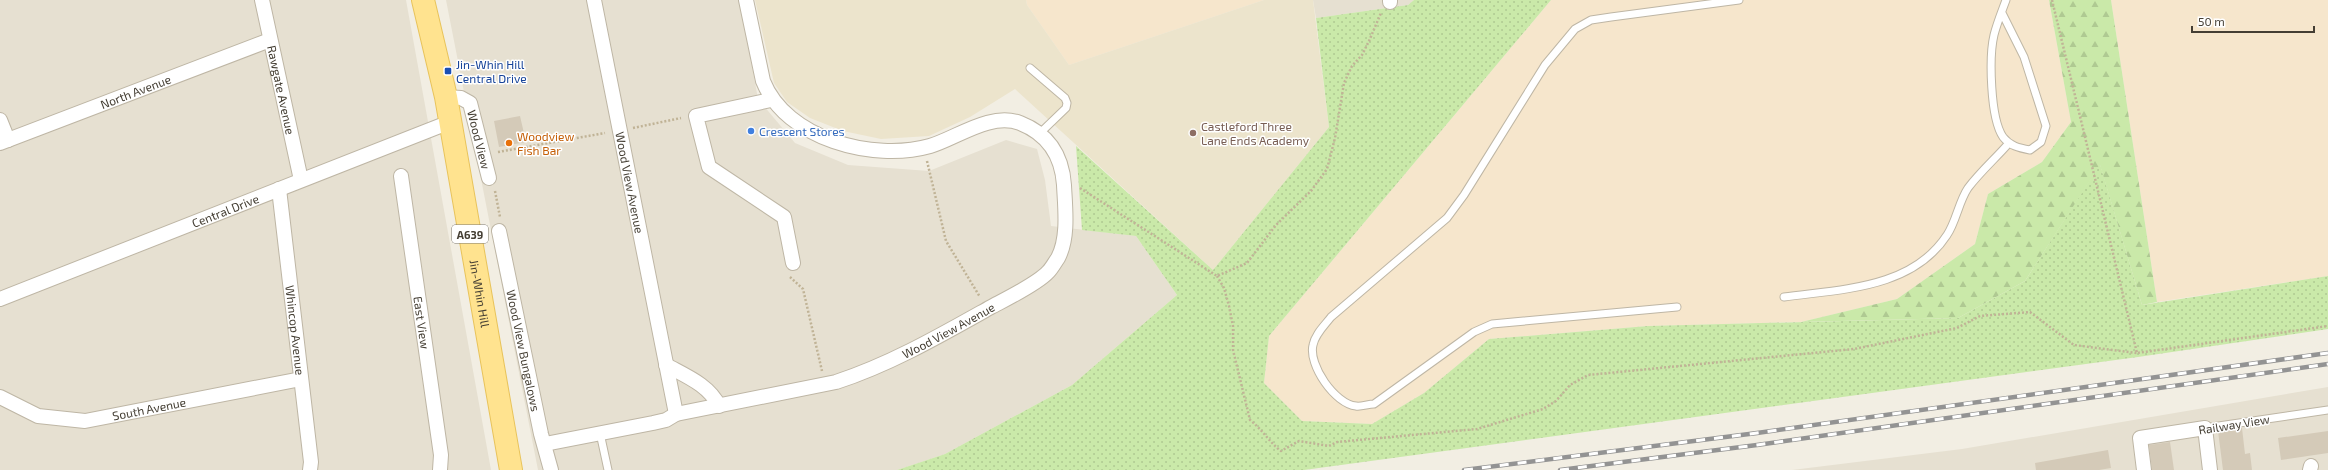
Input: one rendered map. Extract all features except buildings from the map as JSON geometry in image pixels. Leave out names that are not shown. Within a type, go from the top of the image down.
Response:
[{"type":"main road","name":"Jin-Whin Hill","points":[[423,0],[446,97],[511,470]]},
{"type":"street","name":"Rawgate Avenue","points":[[262,0],[301,180]]},
{"type":"street","name":"Wood View Avenue","points":[[594,0],[621,130],[676,414]]},
{"type":"street","points":[[746,0],[762,81],[771,100],[805,128],[843,145],[871,150],[924,147],[998,121],[1020,123],[1039,134]]},
{"type":"street","name":"North Avenue","points":[[4,141],[270,40]]},
{"type":"street","name":"Wood View","points":[[446,97],[461,98],[470,103],[489,178]]},
{"type":"street","points":[[771,100],[696,116],[709,167],[784,217],[792,263]]},
{"type":"street","points":[[0,120],[4,141]]},
{"type":"street","name":"Central Drive","points":[[0,299],[450,122]]},
{"type":"street","name":"Wood View Avenue","points":[[545,444],[666,420],[676,414],[825,385],[850,378],[916,349],[987,310],[1048,273],[1059,256],[1064,239],[1065,210],[1063,178],[1055,149],[1039,134]]},
{"type":"street","name":"East View","points":[[400,176],[442,455],[440,470]]},
{"type":"street","name":"Whincop Avenue","points":[[279,189],[310,470]]},
{"type":"street","name":"Wood View Bungalows","points":[[499,231],[551,470]]},
{"type":"street","points":[[666,365],[705,388],[714,396],[718,406]]},
{"type":"street","name":"South Avenue","points":[[0,398],[38,416],[85,421],[301,379]]},
{"type":"street","points":[[2205,428],[2210,470]]},
{"type":"street","name":"Railway View","points":[[2144,470],[2140,438],[2205,428]]},
{"type":"lane","points":[[1677,307],[1492,324],[1474,332],[1374,404],[1355,406],[1339,399],[1324,382],[1314,359],[1312,346],[1331,317],[1446,218],[1464,195],[1545,65],[1575,29],[1591,20],[1739,0]]},
{"type":"lane","points":[[2002,13],[2024,57],[2046,126],[2041,142],[2030,150],[2019,148],[2009,143],[2002,136],[1993,108],[1994,36],[2006,0]]},
{"type":"lane","points":[[1030,68],[1065,98],[1067,103],[1066,108],[1039,134]]},
{"type":"lane","points":[[1784,297],[1865,286],[1902,275],[1938,247],[1947,235],[1967,189],[2009,143]]},
{"type":"lane","name":"Railway View","points":[[2205,428],[2328,410]]},
{"type":"lane","points":[[600,433],[608,470]]},
{"type":"path","points":[[2052,0],[2137,353]]},
{"type":"path","points":[[1217,276],[1247,263],[1276,225],[1311,191],[1327,169],[1335,138],[1344,83],[1352,66],[1362,55],[1369,41],[1376,20],[1390,1]]},
{"type":"path","points":[[483,155],[696,116]]},
{"type":"path","points":[[924,147],[946,241],[987,310]]},
{"type":"path","points":[[489,178],[494,184],[501,225],[499,231]]},
{"type":"path","points":[[1063,178],[1217,276],[1224,288],[1230,306],[1233,326],[1233,350],[1250,420],[1260,428],[1272,444],[1281,451],[1299,441],[1329,446],[1337,442],[1477,429],[1543,408],[1556,401],[1570,385],[1588,375],[1854,349],[1957,328],[1980,316],[2030,312],[2074,345],[2137,353],[2328,326]]},
{"type":"path","points":[[792,263],[783,266],[784,271],[803,289],[825,385]]},
{"type":"shaded area","points":[[0,0],[406,0],[491,470],[0,470]]},
{"type":"shaded area","points":[[446,0],[740,0],[758,99],[795,143],[848,165],[929,171],[1006,140],[1037,149],[1045,180],[1051,226],[1136,236],[1177,295],[1072,385],[945,454],[897,470],[538,470]]},
{"type":"shaded area","name":"Castleford Three Lane Ends Academy","points":[[755,0],[1026,0],[1027,5],[1069,65],[1264,0],[1313,0],[1329,127],[1213,270],[1015,89],[970,117],[929,136],[881,139],[843,131],[810,118],[787,102],[774,83]]},
{"type":"shaded area","points":[[1026,0],[1264,0],[1069,65],[1027,5]]},
{"type":"shaded area","points":[[1313,0],[1414,0],[1408,5],[1316,18]]},
{"type":"shaded area","points":[[1551,0],[2049,0],[2071,122],[2042,162],[1988,194],[1975,244],[1897,299],[1801,322],[1648,326],[1489,339],[1424,393],[1372,424],[1302,421],[1264,383],[1269,336]]},
{"type":"shaded area","points":[[2111,0],[2328,0],[2328,276],[2157,302]]},
{"type":"shaded area","points":[[2328,387],[2328,470],[1792,470],[1962,449]]},
{"type":"green space","points":[[1414,0],[1551,0],[1269,336],[1264,383],[1302,421],[1372,424],[1424,393],[1489,339],[1648,326],[1958,318],[2025,281],[2100,164],[2142,305],[2328,276],[2328,329],[2138,357],[1304,470],[897,470],[945,454],[1072,385],[1177,295],[1136,236],[1082,230],[1076,146],[1213,270],[1329,127],[1316,18],[1408,5]]},
{"type":"green space","points":[[2049,0],[2111,0],[2157,302],[2142,305],[2100,165],[2025,281],[1958,318],[1801,322],[1897,299],[1975,244],[1988,194],[2042,162],[2071,122]]},
{"type":"railway","points":[[1464,470],[1757,433],[2328,353]]},
{"type":"railway","points":[[1560,470],[1757,445],[2328,364]]},
{"type":"place","name":"Jin-Whin Hill Central Drive","points":[[448,71]]},
{"type":"place","name":"Crescent Stores","points":[[751,131]]},
{"type":"place","name":"Castleford Three Lane Ends Academy","points":[[1193,133]]},
{"type":"place","name":"Woodview Fish Bar","points":[[509,143]]}]
